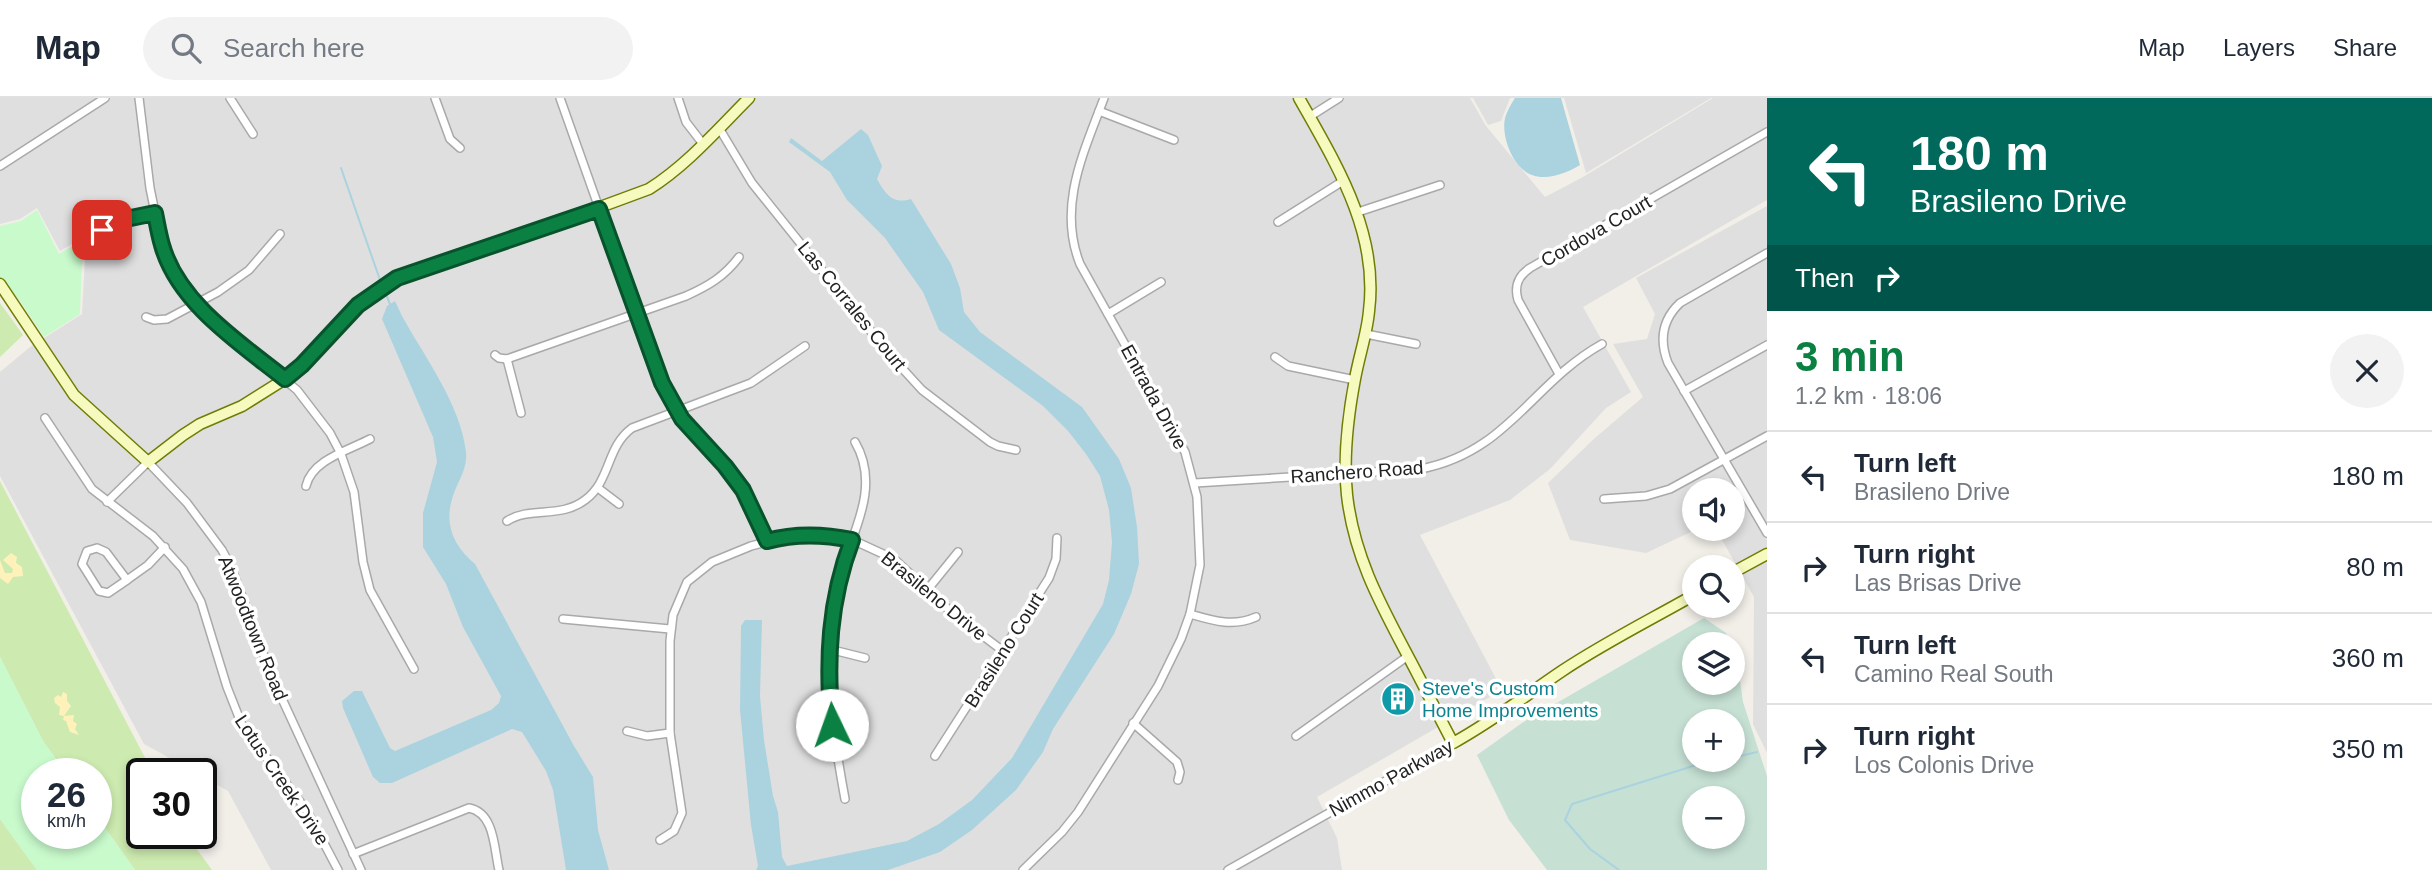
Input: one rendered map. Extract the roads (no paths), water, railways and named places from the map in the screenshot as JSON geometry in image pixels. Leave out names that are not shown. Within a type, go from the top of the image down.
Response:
[{"type":"street","points":[[0,166],[105,98]]},
{"type":"street","points":[[139,98],[162,247],[196,304],[218,326],[285,379],[319,416],[341,454],[354,492],[363,562],[370,590],[414,670]]},
{"type":"street","points":[[230,98],[253,134]]},
{"type":"street","points":[[435,98],[450,139],[460,148]]},
{"type":"street","points":[[560,98],[662,383],[677,412],[735,478],[752,506],[767,541]]},
{"type":"street","points":[[678,98],[686,122],[704,144]]},
{"type":"street","points":[[107,502],[148,462],[191,429],[242,406],[285,379],[302,365],[358,305],[397,278],[637,195],[666,179],[749,98]]},
{"type":"street","name":"Entrada Drive","points":[[1023,870],[1062,832],[1078,812],[1170,663],[1190,614],[1201,555],[1195,483],[1177,435],[1080,264],[1070,224],[1075,177],[1104,98]]},
{"type":"street","points":[[1299,98],[1357,212],[1370,265],[1370,309],[1355,380],[1346,473],[1350,517],[1364,568],[1382,610],[1453,743]]},
{"type":"street","points":[[1309,117],[1339,98]]},
{"type":"street","points":[[1099,111],[1174,140]]},
{"type":"street","name":"Las Corrales Court","points":[[719,128],[752,183],[914,383],[990,442],[1016,450]]},
{"type":"street","name":"Cordova Court","points":[[1559,374],[1518,300],[1516,287],[1521,275],[1767,132]]},
{"type":"street","points":[[1278,222],[1343,181]]},
{"type":"street","points":[[1357,212],[1440,185]]},
{"type":"street","points":[[102,230],[116,221],[155,213]]},
{"type":"street","points":[[145,317],[154,320],[167,319],[218,292],[249,270],[280,234]]},
{"type":"street","points":[[1767,253],[1686,298],[1670,314],[1663,330],[1663,346],[1668,363],[1767,533]]},
{"type":"street","points":[[495,355],[507,359],[708,286],[723,276],[739,257]]},
{"type":"street","points":[[1108,314],[1161,282]]},
{"type":"street","name":"Atwoodtown Road","points":[[0,284],[74,395],[148,462],[187,503],[222,551],[231,567],[272,677],[361,870]]},
{"type":"street","points":[[1366,334],[1416,344]]},
{"type":"street","name":"Ranchero Road","points":[[1195,483],[1421,469],[1465,455],[1497,435],[1559,374],[1602,344]]},
{"type":"street","points":[[1684,391],[1767,345]]},
{"type":"street","points":[[507,521],[520,514],[565,510],[582,502],[598,488],[613,450],[623,434],[632,428],[751,383],[804,346]]},
{"type":"street","points":[[1275,357],[1288,366],[1355,380]]},
{"type":"street","points":[[507,359],[521,413]]},
{"type":"street","name":"Lotus Creek Drive","points":[[45,418],[86,482],[107,502],[165,547],[183,569],[201,602],[227,687],[242,725],[307,811],[338,870]]},
{"type":"street","points":[[1604,499],[1662,492],[1767,436]]},
{"type":"street","points":[[306,486],[313,470],[370,439]]},
{"type":"street","points":[[845,799],[832,725],[829,649],[835,592],[863,504],[866,475],[864,461],[855,442]]},
{"type":"street","points":[[598,488],[619,503]]},
{"type":"street","name":"Brasileno Drive","points":[[660,840],[674,831],[682,813],[670,733],[670,629],[682,591],[695,574],[712,562],[767,541],[789,536],[818,534],[852,540],[894,559],[959,618],[1003,651]]},
{"type":"street","name":"Brasileno Court","points":[[935,756],[1049,578],[1056,559],[1057,538]]},
{"type":"street","points":[[127,580],[102,549],[91,549],[84,554],[84,569],[101,593],[108,593],[127,580],[148,565],[165,547]]},
{"type":"street","points":[[928,589],[958,552]]},
{"type":"street","points":[[1745,566],[1767,554]]},
{"type":"street","name":"Nimmo Parkway","points":[[1228,870],[1502,715],[1590,654],[1682,602]]},
{"type":"street","points":[[1190,614],[1228,624],[1256,617]]},
{"type":"street","points":[[563,619],[670,629]]},
{"type":"street","points":[[829,649],[865,658]]},
{"type":"street","points":[[1296,736],[1408,656]]},
{"type":"street","points":[[1133,723],[1177,762],[1180,772],[1178,780]]},
{"type":"street","points":[[627,731],[647,736],[670,733]]},
{"type":"street","points":[[353,854],[469,808],[482,813],[488,821],[499,870]]},
{"type":"water","points":[[1515,98],[1561,98],[1580,165],[1550,177],[1532,175],[1519,166],[1507,143],[1504,126]]},
{"type":"water","points":[[861,129],[868,135],[882,166],[877,179],[883,189],[894,199],[911,199],[951,264],[960,288],[964,312],[980,332],[1082,407],[1119,459],[1131,488],[1139,564],[1131,594],[1114,634],[1053,729],[1043,752],[1016,790],[972,830],[940,852],[888,870],[756,870],[758,866],[751,825],[740,710],[741,626],[745,620],[762,620],[760,696],[764,740],[778,812],[782,857],[787,866],[907,841],[939,824],[972,800],[1012,758],[1103,604],[1109,580],[1112,542],[1109,510],[1100,476],[1086,454],[1043,406],[939,330],[923,292],[885,238],[847,200],[830,172],[789,142],[791,138],[822,161]]},
{"type":"water","points":[[395,301],[449,399],[463,434],[465,465],[450,512],[454,537],[462,551],[475,564],[593,777],[598,830],[609,870],[566,870],[553,790],[546,771],[522,732],[512,729],[392,783],[380,783],[373,777],[343,708],[342,701],[354,691],[362,691],[390,748],[395,751],[491,710],[499,703],[501,696],[463,627],[446,584],[423,547],[423,513],[437,462],[433,437],[382,319],[387,306]]},
{"type":"waterway","points":[[341,168],[380,280]]},
{"type":"waterway","points":[[385,292],[390,304]]},
{"type":"waterway","points":[[1745,755],[1757,752]]},
{"type":"waterway","points":[[1619,870],[1590,849],[1565,820],[1572,804],[1682,769]]},
{"type":"place","name":"Steve's Custom Home Improvements","points":[[1398,699]]}]
